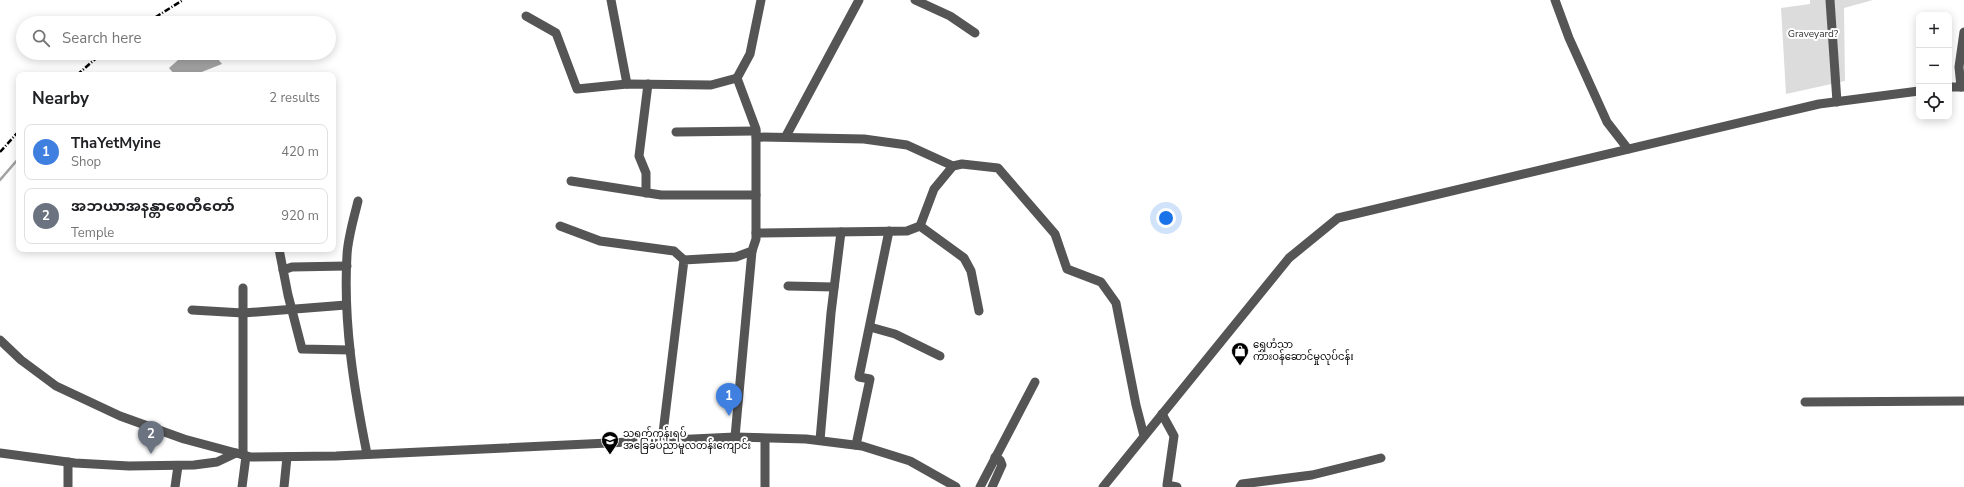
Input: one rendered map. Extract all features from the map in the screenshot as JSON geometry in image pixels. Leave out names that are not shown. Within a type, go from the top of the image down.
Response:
[{"type":"street","points":[[611,0],[628,84]]},
{"type":"street","points":[[526,16],[556,33],[576,89],[628,84],[711,85],[737,78],[750,54],[761,0]]},
{"type":"street","points":[[786,136],[859,0]]},
{"type":"street","points":[[916,0],[950,16],[975,33]]},
{"type":"street","points":[[1555,0],[1569,38],[1607,122],[1628,149]]},
{"type":"street","points":[[1830,0],[1837,102]]},
{"type":"street","points":[[1962,87],[1960,67],[1964,32]]},
{"type":"street","points":[[735,437],[752,251],[756,239],[756,134],[737,78]]},
{"type":"street","points":[[646,193],[646,173],[639,156],[648,84]]},
{"type":"street","points":[[1103,487],[1288,258],[1338,218],[1819,104],[1916,91]]},
{"type":"street","points":[[676,132],[864,139],[907,145],[953,166],[962,164],[998,168],[1055,234],[1067,269],[1101,282],[1116,303],[1136,405],[1144,436]]},
{"type":"street","points":[[756,233],[907,231],[920,226],[934,189],[953,166]]},
{"type":"street","points":[[571,181],[661,195],[756,195]]},
{"type":"street","points":[[358,201],[347,253],[346,305],[355,393],[367,454]]},
{"type":"street","points":[[560,226],[600,241],[674,251],[684,260],[736,257],[752,251]]},
{"type":"street","points":[[920,226],[964,258],[971,271],[979,311]]},
{"type":"street","points":[[856,445],[870,379],[859,377],[889,231]]},
{"type":"street","points":[[820,440],[834,287],[842,232]]},
{"type":"street","points":[[280,252],[291,308],[302,349],[350,350]]},
{"type":"street","points":[[662,441],[684,260]]},
{"type":"street","points":[[283,270],[292,267],[347,266]]},
{"type":"street","points":[[788,286],[834,287]]},
{"type":"street","points":[[242,487],[243,288]]},
{"type":"street","points":[[192,310],[243,313],[291,308],[346,305]]},
{"type":"street","points":[[870,327],[895,334],[940,356]]},
{"type":"street","points":[[0,340],[21,360],[56,386],[120,416],[184,439],[251,457],[367,454],[735,437],[820,440],[856,445],[910,460],[956,487]]},
{"type":"street","points":[[980,487],[1035,382]]},
{"type":"street","points":[[1805,402],[1964,402]]},
{"type":"street","points":[[1162,414],[1174,436],[1167,485],[1177,487]]},
{"type":"street","points":[[765,439],[765,487]]},
{"type":"street","points":[[0,453],[68,462],[129,466],[178,466],[217,462],[241,455]]},
{"type":"street","points":[[284,487],[287,457]]},
{"type":"street","points":[[992,487],[1002,465],[1000,460],[995,457]]},
{"type":"street","points":[[1240,487],[1242,484],[1312,475],[1382,458]]},
{"type":"street","points":[[68,462],[68,487]]},
{"type":"street","points":[[175,487],[178,466]]},
{"type":"green space","name":"Graveyard?","points":[[1810,0],[1873,0],[1844,8],[1845,81],[1786,94],[1781,8],[1810,4]]},
{"type":"shaded area","points":[[178,60],[219,60],[222,64],[202,72],[172,72],[169,68]]},
{"type":"waterway","points":[[0,180],[16,161]]},
{"type":"railway","points":[[157,16],[183,0]]},
{"type":"railway","points":[[80,72],[94,60]]},
{"type":"railway","points":[[0,152],[16,134]]},
{"type":"place","name":"ရွှေဟံသာ ကားဝန်ဆောင်မှုလုပ်ငန်း","points":[[1240,366]]},
{"type":"place","name":"ThaYetMyine","points":[[729,416]]},
{"type":"place","name":"အဘယာအနန္တာစေတီတော်","points":[[151,454]]},
{"type":"place","name":"သရက်ကုန်းရပ် အခြေခံပညာမူလတန်းကျောင်း","points":[[610,455]]}]
